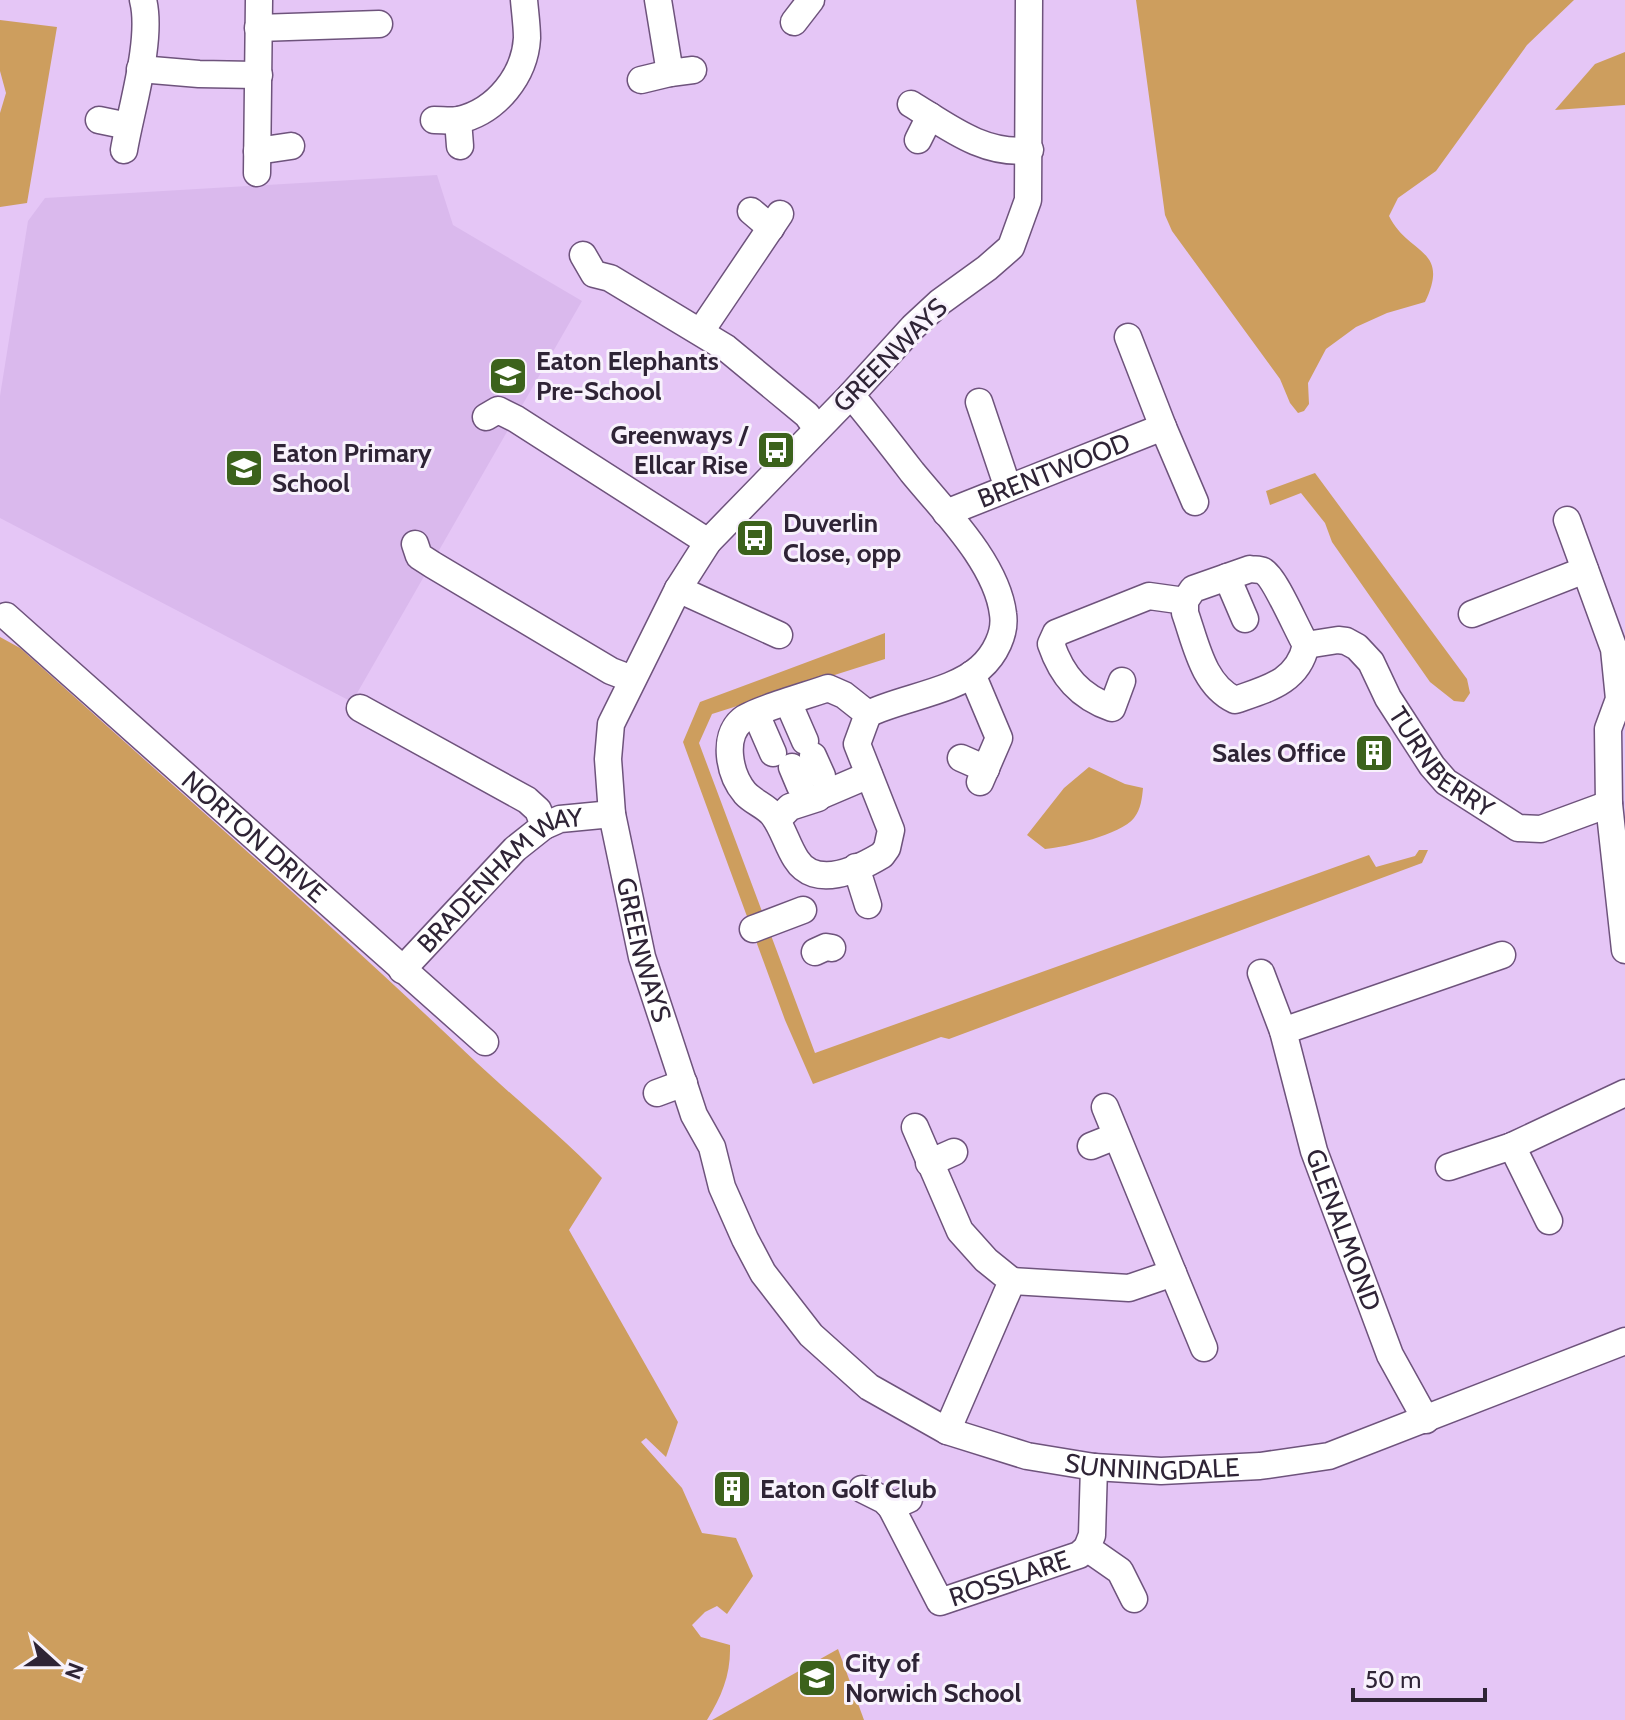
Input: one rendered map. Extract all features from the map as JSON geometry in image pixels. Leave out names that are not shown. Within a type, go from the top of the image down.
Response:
[{"type":"street","points":[[99,120],[126,138],[147,14],[143,0]]},
{"type":"street","points":[[259,0],[257,162],[291,146]]},
{"type":"street","points":[[451,129],[483,110],[509,88],[520,70],[527,39],[524,0]]},
{"type":"street","points":[[641,80],[682,71],[658,0]]},
{"type":"street","name":"GREENWAYS","points":[[722,1187],[712,1147],[694,1115],[642,957],[612,814],[608,759],[611,724],[678,589],[708,542],[913,327],[1011,247],[1028,200],[1029,0]]},
{"type":"street","points":[[258,28],[364,17]]},
{"type":"street","points":[[140,69],[259,75]]},
{"type":"street","points":[[918,140],[920,110],[986,148],[1030,150]]},
{"type":"street","points":[[701,331],[767,218]]},
{"type":"street","points":[[587,270],[610,278],[726,348],[807,415],[817,429]]},
{"type":"street","name":"BRENTWOOD","points":[[1128,337],[1195,502]]},
{"type":"street","name":"BRENTWOOD","points":[[851,395],[946,513],[992,579],[1004,617],[996,649],[982,667],[917,697],[868,714]]},
{"type":"street","points":[[979,402],[1008,488]]},
{"type":"street","points":[[486,417],[498,410],[523,424],[583,448],[708,542]]},
{"type":"street","name":"BRENTWOOD","points":[[946,513],[1163,427]]},
{"type":"street","points":[[1567,520],[1614,649],[1619,699],[1608,729],[1609,804],[1625,950]]},
{"type":"street","points":[[415,544],[419,556],[503,594],[601,665],[632,679]]},
{"type":"street","points":[[1250,569],[1264,571],[1275,582],[1306,645],[1303,661],[1275,698],[1235,700],[1221,694],[1199,674],[1185,601],[1193,589],[1250,569]]},
{"type":"street","points":[[1485,600],[1585,570]]},
{"type":"street","points":[[1227,577],[1245,619]]},
{"type":"street","points":[[678,589],[769,623]]},
{"type":"street","points":[[1122,681],[1112,708],[1087,698],[1056,659],[1051,644],[1056,633],[1149,596],[1185,601]]},
{"type":"street","name":"NORTON DRIVE","points":[[23,620],[402,970],[485,1042]]},
{"type":"street","name":"TURNBERRY","points":[[1306,645],[1338,640],[1357,647],[1371,662],[1388,698],[1432,766],[1446,782],[1518,828],[1541,829],[1609,804]]},
{"type":"street","points":[[961,758],[983,776],[999,738],[972,674]]},
{"type":"street","points":[[828,688],[844,695],[868,714],[857,744],[869,775],[895,807],[887,848],[874,860],[830,877],[815,876],[794,857],[771,811],[755,803],[742,790],[729,755],[731,734],[743,719],[788,702],[828,688]]},
{"type":"street","points":[[777,820],[809,779],[788,702]]},
{"type":"street","points":[[756,714],[809,779]]},
{"type":"street","points":[[369,720],[527,800],[538,810],[544,826]]},
{"type":"street","points":[[809,779],[869,775]]},
{"type":"street","name":"BRADENHAM WAY","points":[[402,970],[515,849],[544,826],[560,819],[612,814]]},
{"type":"street","points":[[856,867],[868,905]]},
{"type":"street","points":[[753,929],[803,910]]},
{"type":"street","points":[[1283,1031],[1464,956],[1502,955]]},
{"type":"street","name":"GLENALMOND","points":[[1261,973],[1283,1031],[1314,1151],[1390,1355],[1426,1420]]},
{"type":"street","points":[[657,1093],[684,1083]]},
{"type":"street","points":[[1449,1167],[1512,1146],[1625,1093]]},
{"type":"street","points":[[1105,1107],[1104,1141],[1173,1273],[1204,1348]]},
{"type":"street","points":[[915,1127],[960,1231],[986,1260],[1012,1281],[1129,1288],[1173,1273]]},
{"type":"street","points":[[1512,1146],[1549,1221]]},
{"type":"street","points":[[929,1163],[954,1152]]},
{"type":"street","name":"SUNNINGDALE","points":[[722,1187],[756,1234],[763,1273],[821,1345],[869,1387],[947,1431],[1027,1456],[1094,1467],[1161,1471],[1260,1466],[1329,1456],[1625,1341]]},
{"type":"street","points":[[947,1431],[1012,1281]]},
{"type":"street","name":"ROSSLARE","points":[[862,1489],[900,1503],[940,1602],[1079,1555],[1087,1548],[1092,1535],[1094,1467]]},
{"type":"street","name":"ROSSLARE","points":[[1087,1548],[1120,1571],[1134,1599]]},
{"type":"shaded area","points":[[1136,0],[1574,0],[1527,45],[1436,171],[1398,198],[1389,216],[1397,229],[1430,261],[1432,284],[1425,302],[1387,313],[1356,327],[1326,349],[1308,383],[1309,404],[1304,411],[1298,413],[1290,403],[1280,379],[1172,231],[1165,215]]},
{"type":"shaded area","points":[[0,20],[57,27],[27,203],[0,207],[0,113],[6,93],[0,71]]},
{"type":"shaded area","points":[[1625,52],[1625,105],[1555,110],[1595,64]]},
{"type":"shaded area","name":"Eaton Primary School","points":[[437,175],[453,225],[582,301],[352,702],[0,518],[0,396],[28,221],[45,198]]},
{"type":"shaded area","points":[[1315,473],[1467,679],[1470,693],[1464,702],[1454,701],[1430,682],[1332,542],[1325,523],[1301,493],[1270,505],[1266,491]]},
{"type":"shaded area","points":[[885,633],[885,659],[712,714],[699,743],[815,1053],[1369,855],[1376,867],[1415,856],[1419,850],[1428,850],[1422,863],[949,1039],[941,1037],[813,1084],[785,1020],[683,742],[700,702]]},
{"type":"shaded area","points":[[0,637],[20,648],[250,854],[602,1178],[569,1230],[678,1422],[666,1457],[646,1438],[641,1442],[682,1488],[702,1533],[736,1538],[753,1576],[727,1614],[717,1606],[705,1612],[692,1625],[701,1637],[730,1645],[724,1684],[707,1720],[0,1720]]},
{"type":"shaded area","points":[[1089,767],[1125,784],[1143,788],[1136,815],[1127,824],[1105,835],[1045,849],[1027,835],[1064,788]]},
{"type":"shaded area","name":"City of Norwich School","points":[[838,1649],[864,1720],[712,1720]]},
{"type":"place","name":"Eaton Elephants Pre-School","points":[[508,376]]},
{"type":"place","name":"Greenways / Ellcar Rise","points":[[776,450]]},
{"type":"place","name":"Eaton Primary School","points":[[244,468]]},
{"type":"place","name":"Duverlin Close, opp","points":[[755,538]]},
{"type":"place","name":"Sales Office","points":[[1374,753]]},
{"type":"place","name":"Eaton Golf Club","points":[[732,1489]]},
{"type":"place","name":"City of Norwich School","points":[[817,1678]]}]
